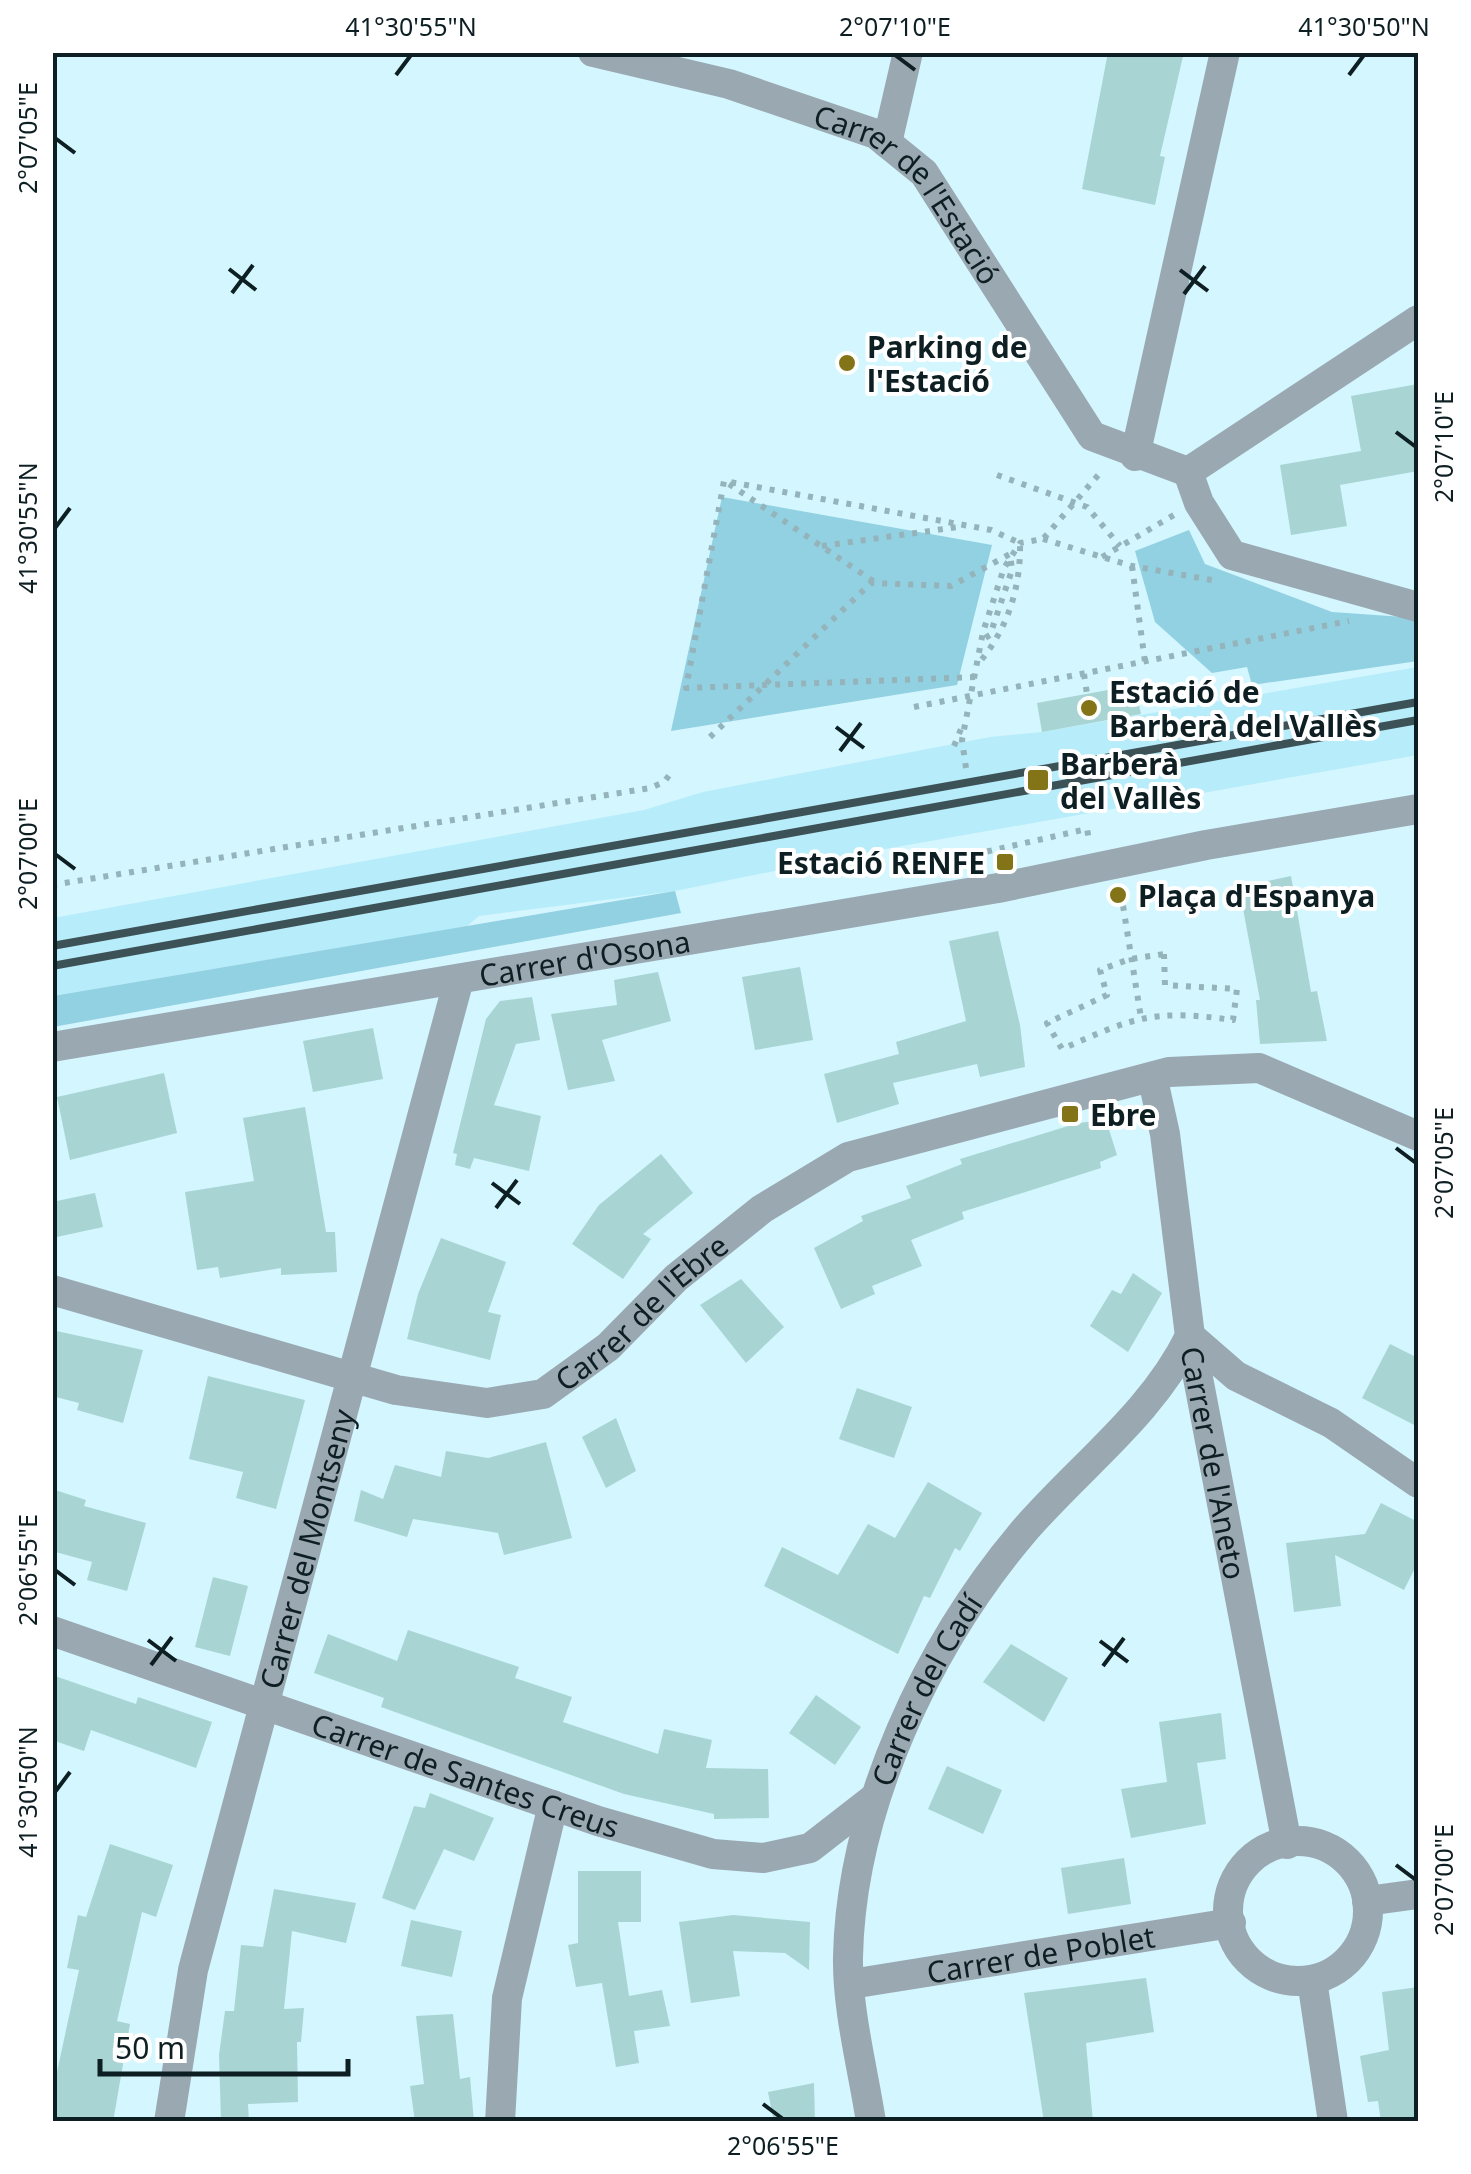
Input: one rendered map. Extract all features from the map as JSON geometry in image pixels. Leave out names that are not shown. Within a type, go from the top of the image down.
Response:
[{"type":"street","name":"Carrer de l'Estació","points":[[593,52],[718,67],[876,134],[924,174],[1092,436],[1136,456],[1188,472]]},
{"type":"street","points":[[886,144],[908,52]]},
{"type":"street","points":[[1136,456],[1225,52]]},
{"type":"street","points":[[1418,320],[1188,472],[1199,503],[1232,555],[1418,607]]},
{"type":"street","name":"Carrer d'Osona","points":[[52,1047],[1118,870],[1418,809]]},
{"type":"street","name":"Carrer del Montseny","points":[[169,2122],[193,1970],[459,979]]},
{"type":"street","name":"Carrer de l'Ebre","points":[[52,1290],[396,1390],[487,1403],[543,1394],[608,1347],[676,1278],[762,1209],[848,1157],[1153,1080],[1169,1072],[1259,1068],[1418,1136]]},
{"type":"street","name":"Carrer de l'Aneto","points":[[1153,1080],[1168,1152],[1190,1336],[1287,1844]]},
{"type":"street","points":[[1190,1336],[1236,1376],[1331,1424],[1418,1483]]},
{"type":"street","name":"Carrer del Cadí","points":[[871,2122],[848,1961],[852,1894],[873,1799],[914,1703],[972,1605],[1024,1532],[1146,1403],[1175,1366],[1190,1336]]},
{"type":"street","name":"Carrer de Santes Creus","points":[[52,1631],[264,1708],[553,1805],[714,1854],[762,1858],[810,1848],[873,1799]]},
{"type":"street","points":[[500,2122],[507,1998],[553,1805]]},
{"type":"street","points":[[1308,1842],[1331,1849],[1355,1869],[1366,1902],[1368,1924],[1359,1947],[1344,1966],[1312,1980],[1284,1981],[1255,1967],[1239,1949],[1230,1923],[1231,1891],[1242,1869],[1254,1856],[1287,1844],[1308,1842]]},
{"type":"street","points":[[1366,1902],[1418,1894]]},
{"type":"street","name":"Carrer de Poblet","points":[[851,1984],[1230,1923]]},
{"type":"street","points":[[1312,1980],[1334,2122]]},
{"type":"path","points":[[724,481],[967,526],[1020,543],[1043,539],[1100,472]]},
{"type":"path","points":[[997,475],[1086,507],[1120,546]]},
{"type":"path","points":[[724,481],[876,583],[951,586],[1010,554],[1020,543]]},
{"type":"path","points":[[724,481],[686,688],[974,678]]},
{"type":"path","points":[[1101,557],[1183,510]]},
{"type":"path","points":[[821,546],[967,526]]},
{"type":"path","points":[[977,665],[999,640],[1021,572],[1020,543]]},
{"type":"path","points":[[966,768],[962,740],[974,678],[1010,554]]},
{"type":"path","points":[[1132,566],[1145,662]]},
{"type":"path","points":[[710,738],[876,583]]},
{"type":"path","points":[[914,707],[1357,620]]},
{"type":"path","points":[[1084,674],[1086,694]]},
{"type":"path","points":[[954,746],[968,713]]},
{"type":"path","points":[[52,885],[650,788],[664,782],[671,772]]},
{"type":"path","points":[[950,860],[1087,829],[1090,846]]},
{"type":"path","points":[[1118,870],[1141,1018]]},
{"type":"path","points":[[1164,954],[1165,985],[1236,989],[1233,1020],[1176,1012],[1141,1018],[1062,1049],[1046,1022],[1107,995],[1100,970],[1130,959],[1164,954]]},
{"type":"shaded area","points":[[722,497],[992,545],[957,685],[671,731]]},
{"type":"shaded area","points":[[1189,530],[1205,564],[1332,612],[1418,618],[1418,661],[1252,685],[1247,667],[1212,673],[1155,622],[1135,551]]},
{"type":"shaded area","points":[[1418,667],[1418,755],[868,852],[675,891],[479,916],[466,927],[53,996],[53,918],[644,810],[703,792],[990,737],[1042,732]]},
{"type":"shaded area","points":[[675,891],[681,913],[53,1027],[53,996]]},
{"type":"building","points":[[1108,52],[1184,52],[1160,156],[1165,157],[1155,205],[1082,189]]},
{"type":"building","points":[[1418,384],[1418,471],[1340,485],[1347,526],[1291,535],[1280,465],[1361,451],[1351,396]]},
{"type":"building","name":"Estació de Barberà del Vallès","points":[[1135,685],[1141,714],[1042,732],[1037,703]]},
{"type":"building","points":[[1291,876],[1311,992],[1317,991],[1327,1041],[1260,1044],[1256,1000],[1260,1000],[1239,887]]},
{"type":"building","points":[[998,931],[1020,1025],[1025,1067],[980,1077],[977,1064],[893,1083],[899,1104],[837,1123],[824,1074],[899,1054],[896,1042],[966,1021],[949,941]]},
{"type":"building","points":[[800,967],[813,1040],[755,1050],[742,977]]},
{"type":"building","points":[[658,972],[671,1021],[602,1040],[615,1081],[568,1090],[551,1014],[617,1005],[614,980]]},
{"type":"building","points":[[532,997],[540,1040],[516,1044],[494,1105],[541,1116],[529,1171],[474,1158],[470,1169],[455,1165],[457,1154],[453,1153],[486,1019],[500,1001]]},
{"type":"building","points":[[373,1028],[383,1079],[313,1092],[303,1041]]},
{"type":"building","points":[[164,1073],[177,1133],[70,1160],[57,1097]]},
{"type":"building","points":[[305,1107],[326,1232],[335,1232],[337,1272],[281,1275],[281,1268],[220,1278],[218,1267],[197,1270],[185,1192],[254,1181],[243,1118]]},
{"type":"building","points":[[1106,1120],[1117,1155],[1100,1162],[1101,1168],[962,1212],[964,1219],[911,1240],[922,1266],[872,1286],[875,1294],[841,1309],[814,1248],[863,1221],[861,1216],[911,1198],[906,1186],[962,1164],[960,1159],[1078,1123]]},
{"type":"building","points":[[661,1154],[693,1193],[643,1234],[651,1239],[623,1279],[572,1244],[599,1205]]},
{"type":"building","points":[[95,1193],[103,1227],[52,1238],[52,1202]]},
{"type":"building","points":[[441,1238],[506,1262],[488,1312],[501,1315],[490,1360],[407,1339],[418,1294]]},
{"type":"building","points":[[1133,1273],[1162,1293],[1128,1352],[1090,1326],[1112,1290],[1121,1294]]},
{"type":"building","points":[[741,1279],[784,1327],[746,1363],[700,1305]]},
{"type":"building","points":[[52,1330],[143,1350],[123,1423],[77,1410],[79,1403],[52,1396]]},
{"type":"building","points":[[1390,1344],[1418,1358],[1418,1427],[1362,1398]]},
{"type":"building","points":[[208,1376],[305,1400],[276,1509],[236,1498],[243,1472],[189,1459]]},
{"type":"building","points":[[857,1388],[912,1407],[894,1458],[839,1439]]},
{"type":"building","points":[[616,1418],[636,1471],[606,1488],[582,1437]]},
{"type":"building","points":[[546,1442],[572,1538],[504,1555],[498,1533],[413,1519],[407,1537],[354,1521],[361,1490],[383,1499],[395,1465],[441,1477],[446,1451],[488,1458]]},
{"type":"building","points":[[928,1482],[982,1513],[960,1551],[955,1548],[930,1598],[924,1596],[898,1654],[764,1586],[782,1547],[838,1575],[868,1524],[895,1538]]},
{"type":"building","points":[[52,1489],[86,1500],[84,1506],[146,1523],[127,1591],[87,1580],[92,1562],[52,1551]]},
{"type":"building","points":[[1381,1503],[1418,1522],[1418,1562],[1404,1590],[1335,1555],[1341,1606],[1294,1612],[1286,1543],[1365,1534]]},
{"type":"building","points":[[213,1577],[248,1586],[230,1656],[195,1647]]},
{"type":"building","points":[[408,1630],[519,1667],[515,1678],[572,1697],[563,1722],[658,1754],[664,1729],[712,1740],[706,1768],[768,1769],[769,1818],[714,1819],[714,1814],[624,1794],[381,1707],[384,1698],[314,1673],[328,1634],[397,1661]]},
{"type":"building","points":[[1011,1644],[1068,1678],[1044,1722],[983,1682]]},
{"type":"building","points":[[52,1675],[136,1704],[138,1697],[212,1722],[196,1768],[91,1730],[84,1751],[52,1740]]},
{"type":"building","points":[[816,1695],[861,1727],[835,1765],[789,1733]]},
{"type":"building","points":[[1221,1713],[1226,1759],[1197,1763],[1206,1824],[1131,1838],[1121,1789],[1167,1782],[1159,1722]]},
{"type":"building","points":[[947,1766],[1002,1790],[983,1834],[928,1809]]},
{"type":"building","points":[[430,1793],[494,1818],[474,1861],[444,1849],[415,1910],[382,1898],[414,1806],[425,1808]]},
{"type":"building","points":[[110,1844],[173,1865],[156,1917],[142,1912],[117,2021],[130,2024],[113,2122],[52,2122],[52,2095],[79,1970],[67,1968],[78,1915],[86,1917]]},
{"type":"building","points":[[1124,1858],[1131,1904],[1068,1914],[1061,1868]]},
{"type":"building","points":[[578,1871],[641,1871],[641,1922],[618,1922],[629,1996],[662,1990],[670,2026],[634,2031],[639,2063],[616,2067],[602,1983],[576,1987],[568,1945],[578,1943]]},
{"type":"building","points":[[274,1889],[356,1903],[346,1943],[292,1931],[284,2009],[304,2008],[301,2042],[297,2042],[298,2102],[248,2104],[249,2122],[221,2122],[219,2055],[225,2011],[234,2011],[241,1945],[263,1947]]},
{"type":"building","points":[[733,1915],[810,1922],[809,1970],[785,1953],[733,1951],[740,1996],[691,2003],[679,1922]]},
{"type":"building","points":[[411,1920],[462,1931],[452,1977],[401,1966]]},
{"type":"building","points":[[1146,1978],[1154,2032],[1086,2043],[1093,2122],[1044,2122],[1024,1993]]},
{"type":"building","points":[[1418,1987],[1418,2122],[1381,2122],[1378,2101],[1368,2102],[1360,2056],[1389,2050],[1382,1992]]},
{"type":"building","points":[[453,2014],[460,2079],[470,2077],[474,2122],[415,2122],[410,2086],[424,2084],[416,2016]]},
{"type":"building","points":[[814,2083],[815,2122],[774,2122],[768,2092]]},
{"type":"railway","points":[[52,946],[1418,702]]},
{"type":"railway","points":[[52,966],[1418,720]]},
{"type":"place","name":"Parking de l'Estació","points":[[847,363]]},
{"type":"place","name":"Estació de Barberà del Vallès","points":[[1089,708]]},
{"type":"place","name":"Barberà del Vallès","points":[[1038,780]]},
{"type":"place","name":"Estació RENFE","points":[[1005,862]]},
{"type":"place","name":"Plaça d'Espanya","points":[[1118,895]]},
{"type":"place","name":"Ebre","points":[[1070,1114]]}]
